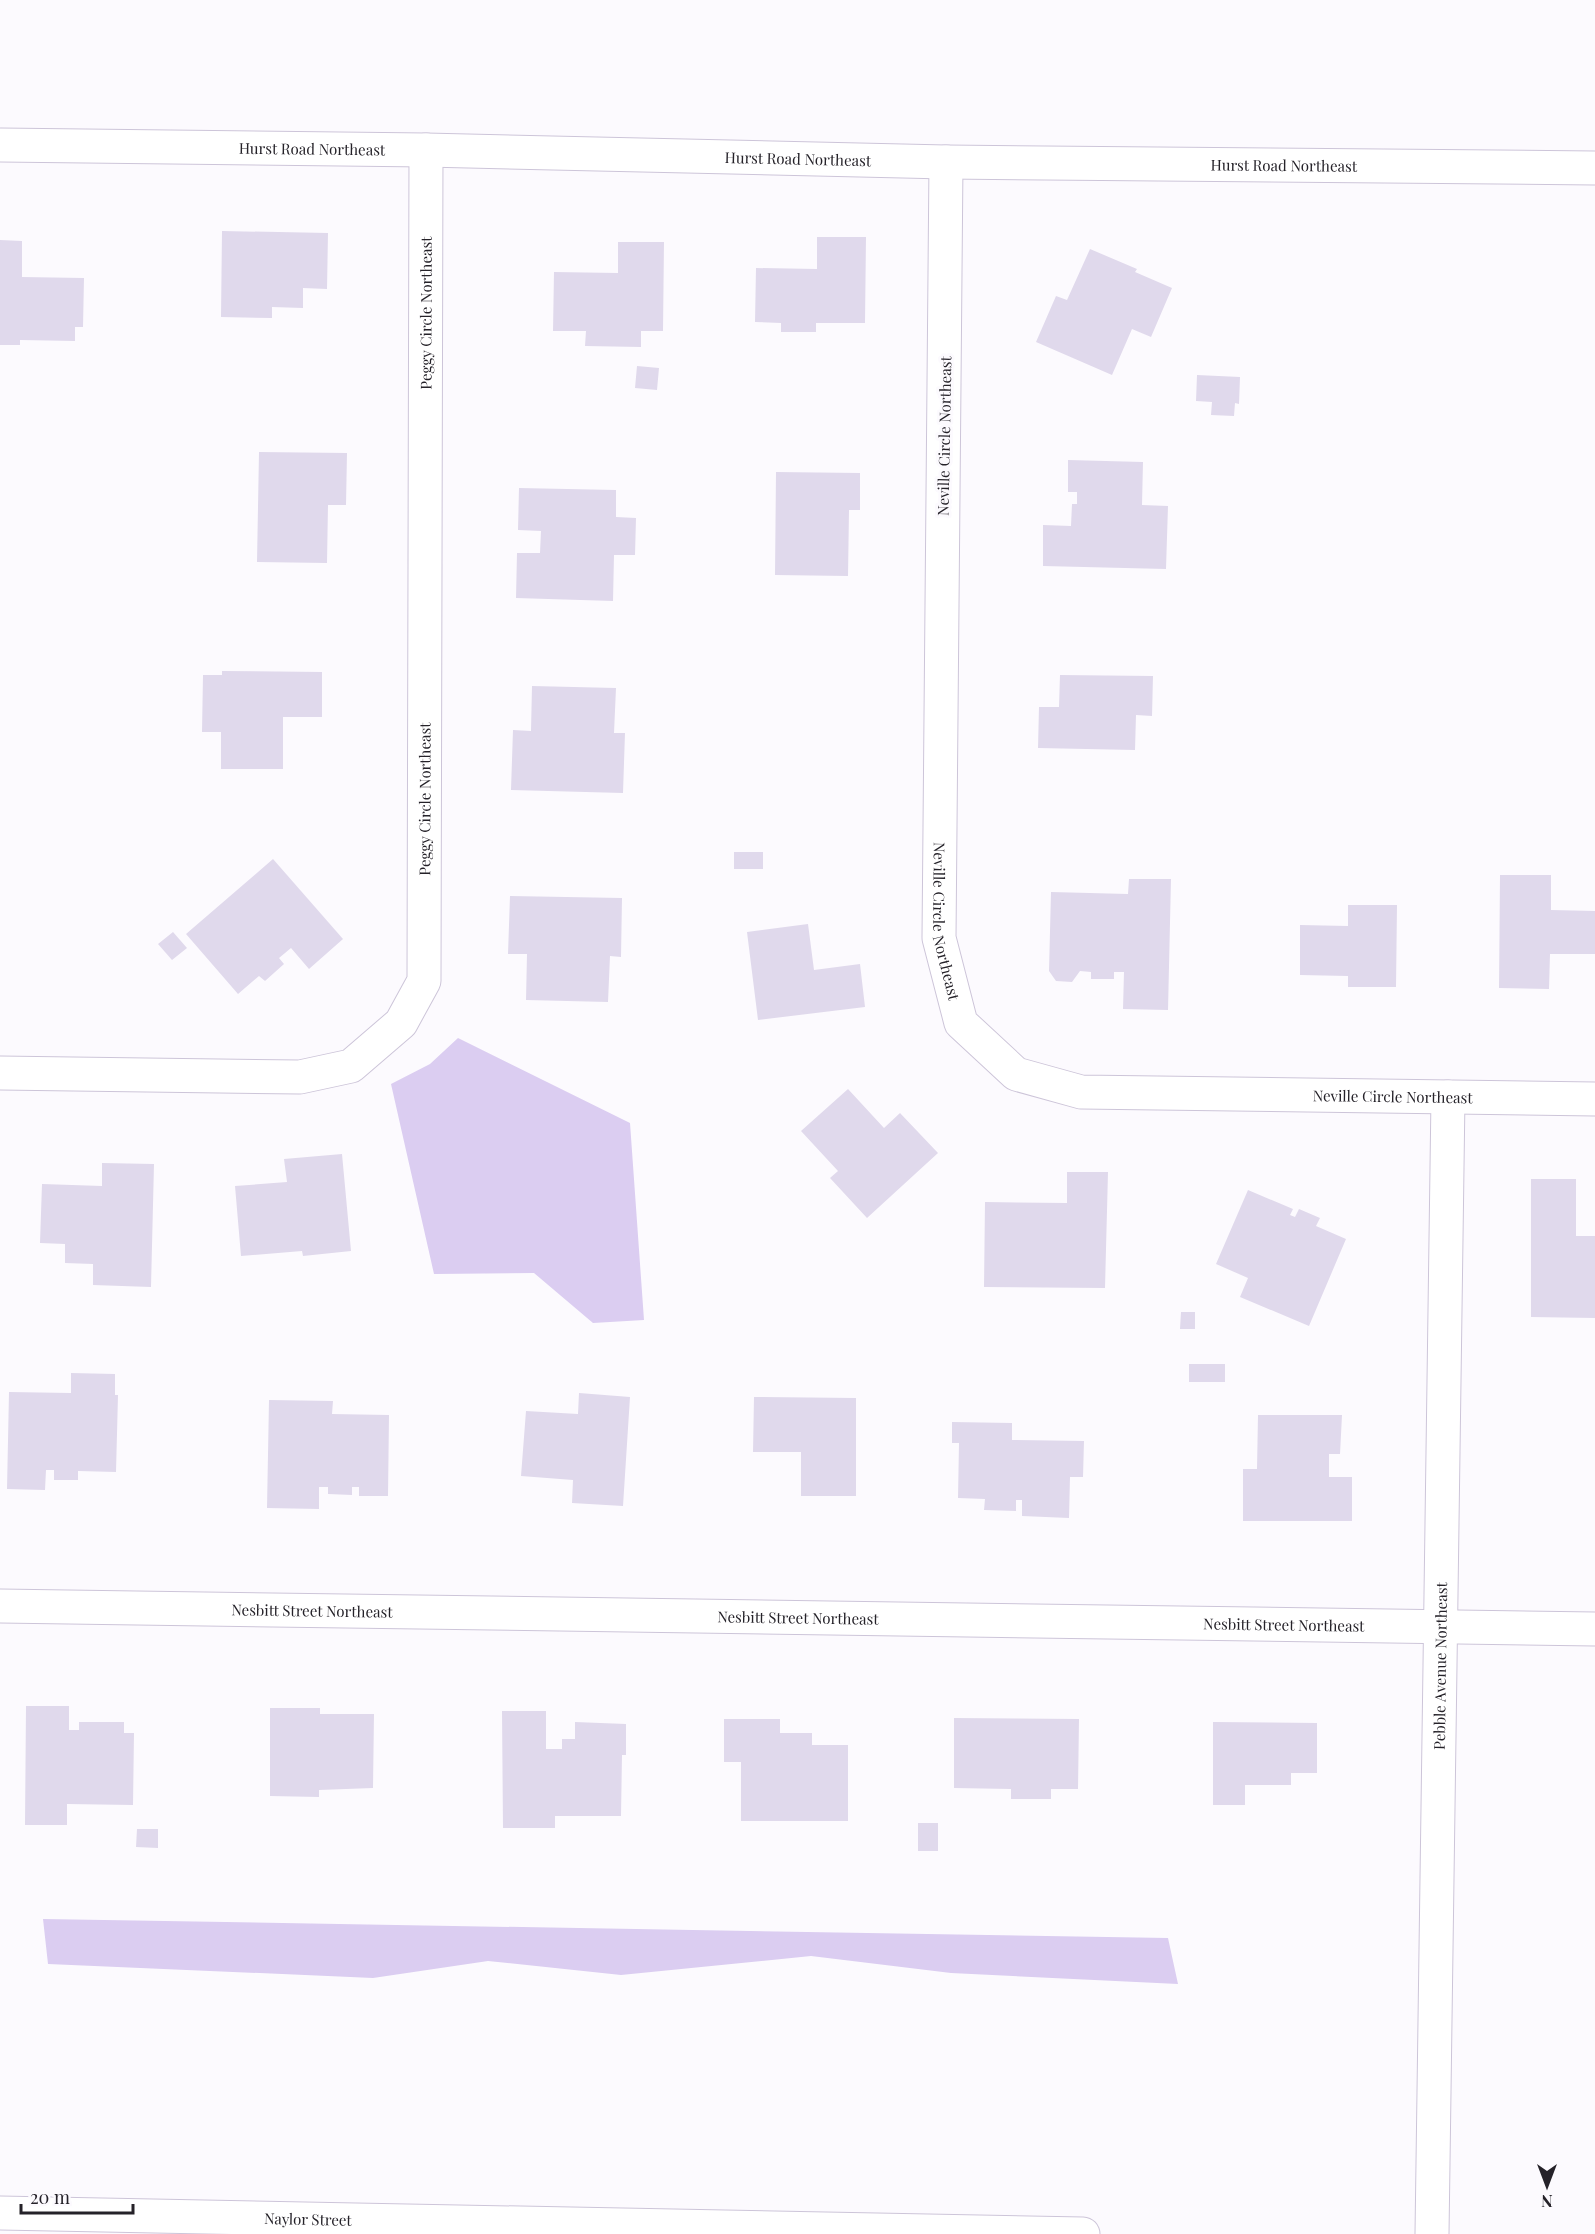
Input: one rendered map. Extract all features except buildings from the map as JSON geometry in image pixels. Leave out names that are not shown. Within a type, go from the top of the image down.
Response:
[{"type":"street","name":"Hurst Road Northeast","points":[[0,145],[426,150],[946,162],[1595,168]]},
{"type":"street","name":"Peggy Circle Northeast","points":[[0,1073],[300,1077],[351,1066],[401,1023],[424,981],[426,150]]},
{"type":"street","name":"Neville Circle Northeast","points":[[946,162],[939,938],[961,1023],[1016,1074],[1081,1092],[1595,1099]]},
{"type":"street","name":"Pebble Avenue Northeast","points":[[1432,2234],[1448,1097]]},
{"type":"street","name":"Nesbitt Street Northeast","points":[[0,1606],[1595,1629]]},
{"type":"street","name":"Naylor Street","points":[[0,2213],[1083,2234]]},
{"type":"shaded area","points":[[458,1038],[630,1123],[644,1320],[593,1323],[534,1273],[434,1274],[391,1084],[430,1064]]},
{"type":"shaded area","points":[[43,1919],[1168,1938],[1178,1984],[951,1973],[811,1956],[621,1975],[488,1961],[373,1978],[48,1964]]}]
